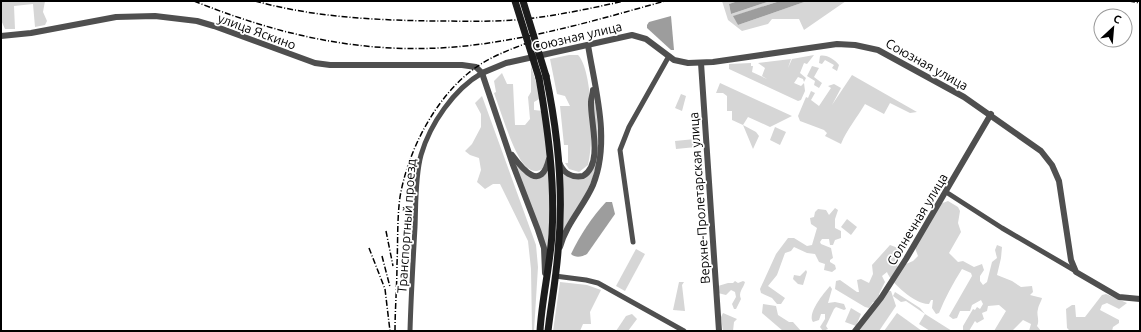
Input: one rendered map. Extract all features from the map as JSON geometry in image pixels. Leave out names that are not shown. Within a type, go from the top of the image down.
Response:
[{"type":"main road","points":[[515,1],[552,106],[554,157],[553,216],[550,249],[545,276],[540,331]]},
{"type":"main road","points":[[523,1],[542,77]]},
{"type":"main road","points":[[548,331],[558,252],[560,196],[554,157]]},
{"type":"street","name":"улица Яскино","points":[[1,36],[31,33],[116,17],[156,16],[214,26],[315,63],[330,65],[462,65],[476,67],[482,73]]},
{"type":"street","name":"Союзная улица","points":[[482,73],[506,63],[632,35],[646,39],[669,56],[683,62],[701,63],[837,44],[878,50],[960,94],[991,114],[1041,151],[1052,165],[1061,192],[1071,260],[1074,270]]},
{"type":"street","points":[[558,252],[564,236],[591,190],[598,168],[601,135],[588,45]]},
{"type":"street","points":[[633,242],[620,150],[633,121],[669,56]]},
{"type":"street","name":"Верхне-Пролетарская улица","points":[[701,63],[719,331]]},
{"type":"street","points":[[482,73],[544,248],[545,276]]},
{"type":"street","name":"Транспортный проезд","points":[[410,331],[417,195],[421,156],[428,137],[451,102],[470,80],[482,73]]},
{"type":"street","points":[[508,148],[524,172],[533,176],[539,176],[545,171],[554,157],[564,171],[572,175],[583,176],[591,168],[594,149],[591,103],[594,84]]},
{"type":"street","name":"Солнечная улица","points":[[855,331],[898,272],[991,114]]},
{"type":"street","points":[[946,192],[1002,228],[1074,270],[1082,277],[1119,297],[1140,299]]},
{"type":"street","points":[[555,276],[592,281],[684,331]]},
{"type":"shaded area","points":[[1,1],[45,1],[43,12],[47,21],[45,25],[35,27],[33,4],[14,6],[15,29],[5,29],[1,20]]},
{"type":"shaded area","points":[[722,1],[738,1],[729,4],[731,14],[770,1],[780,1],[734,16],[738,25],[807,1],[846,1],[804,30],[799,19],[772,19],[768,24],[742,31],[728,20]]},
{"type":"shaded area","points":[[738,1],[770,1],[731,14],[729,4]]},
{"type":"shaded area","points":[[780,1],[807,1],[738,25],[733,16]]},
{"type":"shaded area","points":[[671,16],[674,50],[671,50],[647,28],[649,22]]},
{"type":"shaded area","points":[[569,55],[578,55],[583,63],[587,76],[591,108],[590,155],[588,165],[579,172],[569,169],[565,163],[568,163],[568,145],[564,145],[560,106],[570,106],[565,96],[557,94],[550,59]]},
{"type":"shaded area","points":[[814,55],[807,64],[804,63],[800,73],[806,78],[804,82],[803,79],[798,77],[794,83],[801,86],[804,83],[805,91],[801,100],[798,101],[729,69],[729,64],[751,63],[751,66],[753,66],[752,72],[767,79],[762,76],[765,68],[758,63],[791,59],[788,68],[792,59]]},
{"type":"shaded area","points":[[820,56],[828,57],[835,61],[839,65],[837,71],[832,68],[834,65],[825,60],[822,64],[819,63]]},
{"type":"shaded area","points":[[531,66],[541,98],[534,102],[534,110],[543,111],[547,145],[545,163],[542,169],[537,171],[525,166],[520,159],[509,135],[494,93],[496,92],[494,81],[502,73],[507,84],[513,84],[515,125],[525,125],[530,119],[528,97],[531,92]]},
{"type":"shaded area","points":[[812,66],[819,68],[814,77],[822,83],[819,88],[814,85],[815,81],[807,76]]},
{"type":"shaded area","points":[[852,75],[917,112],[910,113],[890,103],[884,114],[865,104],[849,128],[841,144],[825,136],[827,133],[824,130],[800,121],[798,116],[806,97],[808,98],[811,91],[815,93],[811,100],[819,106],[831,88],[828,86],[834,84],[841,88],[832,105]]},
{"type":"shaded area","points":[[720,83],[792,116],[770,127],[748,117],[743,125],[732,120],[732,111],[727,111],[727,96],[723,93],[716,93]]},
{"type":"shaded area","points":[[681,94],[686,96],[682,111],[675,108]]},
{"type":"shaded area","points":[[482,96],[536,245],[538,267],[534,331],[532,331],[531,269],[528,241],[500,184],[493,184],[485,189],[477,182],[481,170],[479,158],[470,155],[465,151],[472,144],[481,127],[481,114],[475,103]]},
{"type":"shaded area","points":[[595,101],[598,127],[597,161],[590,184],[584,197],[563,231],[561,172],[575,178],[592,171],[593,104]]},
{"type":"shaded area","points":[[743,125],[756,132],[759,136],[753,149]]},
{"type":"shaded area","points":[[775,127],[786,132],[780,145],[770,140]]},
{"type":"shaded area","points":[[695,139],[696,147],[676,149],[675,141]]},
{"type":"shaded area","points":[[514,162],[522,171],[530,176],[540,177],[549,170],[551,198],[547,261]]},
{"type":"shaded area","points":[[948,201],[958,207],[960,211],[958,223],[961,232],[949,253],[958,262],[963,261],[974,267],[982,264],[984,270],[980,276],[980,281],[983,285],[987,282],[992,262],[997,258],[995,250],[997,245],[1002,247],[997,275],[1012,281],[1021,287],[1032,286],[1033,292],[1030,295],[1042,298],[1038,311],[1037,326],[1041,331],[1029,331],[1031,324],[1023,320],[1012,331],[994,331],[1006,311],[999,305],[988,306],[987,311],[982,313],[984,319],[977,323],[975,321],[969,331],[963,331],[963,326],[973,309],[975,310],[977,307],[980,309],[983,304],[981,300],[972,305],[970,311],[960,311],[957,318],[953,319],[949,316],[972,276],[971,273],[962,269],[949,291],[939,313],[936,314],[932,308],[933,300],[931,300],[929,304],[911,297],[893,282],[887,272],[882,276],[885,282],[879,294],[879,302],[873,302],[869,308],[835,289],[836,281],[840,280],[859,292],[857,280],[861,279],[869,283],[873,274],[872,265],[890,245],[898,248],[902,254],[897,266],[899,267],[913,261],[918,256],[915,248],[940,204]]},
{"type":"shaded area","points":[[606,202],[612,202],[615,214],[587,254],[579,257],[574,256],[571,254],[582,233]]},
{"type":"shaded area","points":[[835,208],[838,210],[835,219],[835,228],[841,231],[841,238],[835,240],[833,245],[830,245],[829,239],[822,239],[820,242],[821,244],[831,248],[833,258],[830,262],[835,265],[836,269],[832,272],[824,270],[825,264],[819,262],[815,254],[807,253],[794,247],[791,251],[785,253],[777,275],[768,286],[785,298],[781,304],[777,304],[772,298],[761,293],[760,289],[776,254],[788,238],[794,238],[807,246],[812,245],[817,228],[811,224],[810,218],[814,217],[815,212],[818,209],[826,210],[829,215]]},
{"type":"shaded area","points":[[847,219],[857,227],[851,235],[841,227]]},
{"type":"shaded area","points":[[636,249],[645,254],[625,291],[616,286]]},
{"type":"shaded area","points":[[806,270],[807,272],[803,285],[798,284],[793,279],[794,275],[800,276]]},
{"type":"shaded area","points":[[735,281],[738,283],[743,281],[745,282],[740,292],[741,299],[736,309],[734,309],[732,304],[736,297],[735,292],[731,290],[726,295],[718,293],[718,286],[733,283]]},
{"type":"shaded area","points":[[560,282],[587,285],[601,290],[590,312],[591,324],[583,324],[580,331],[553,331]]},
{"type":"shaded area","points":[[679,282],[684,282],[682,285],[685,311],[673,310]]},
{"type":"shaded area","points":[[830,286],[832,289],[828,303],[835,302],[844,304],[846,309],[844,310],[836,307],[826,326],[828,329],[823,331],[820,327],[825,319],[825,314],[821,314],[819,320],[813,322],[812,314],[817,303]]},
{"type":"shaded area","points":[[889,291],[891,291],[896,306],[879,331],[857,331]]},
{"type":"shaded area","points":[[895,292],[920,308],[925,314],[906,301],[901,302],[893,296]]},
{"type":"shaded area","points":[[1106,294],[1127,303],[1119,309],[1107,303],[1102,305],[1100,310],[1119,320],[1119,323],[1113,327],[1112,331],[1070,331],[1067,328],[1066,309],[1072,305],[1075,305],[1076,317],[1085,317],[1102,295]]},
{"type":"shaded area","points":[[763,304],[776,306],[778,315],[789,322],[793,322],[801,331],[783,331],[762,313]]},
{"type":"shaded area","points":[[851,308],[861,314],[856,326],[845,322]]},
{"type":"shaded area","points":[[723,313],[737,319],[734,322],[733,331],[723,331],[721,317]]},
{"type":"shaded area","points":[[897,313],[922,331],[884,331]]},
{"type":"shaded area","points":[[632,314],[637,319],[628,331],[616,331],[626,316]]},
{"type":"shaded area","points":[[925,314],[952,331],[930,331],[919,324]]},
{"type":"railway","points":[[194,1],[232,15],[307,37],[345,44],[383,48],[421,49],[501,41],[543,33],[665,1]]},
{"type":"railway","points":[[255,1],[299,11],[343,17],[410,21],[514,20],[583,10],[624,1]]},
{"type":"railway","points":[[1129,1],[1140,3]]},
{"type":"railway","points":[[395,331],[400,197],[404,179],[417,143],[436,109],[448,93],[461,80],[487,60],[527,43]]},
{"type":"railway","points":[[386,231],[393,266]]},
{"type":"railway","points":[[369,248],[385,289],[390,331]]},
{"type":"railway","points":[[382,256],[390,287]]}]
